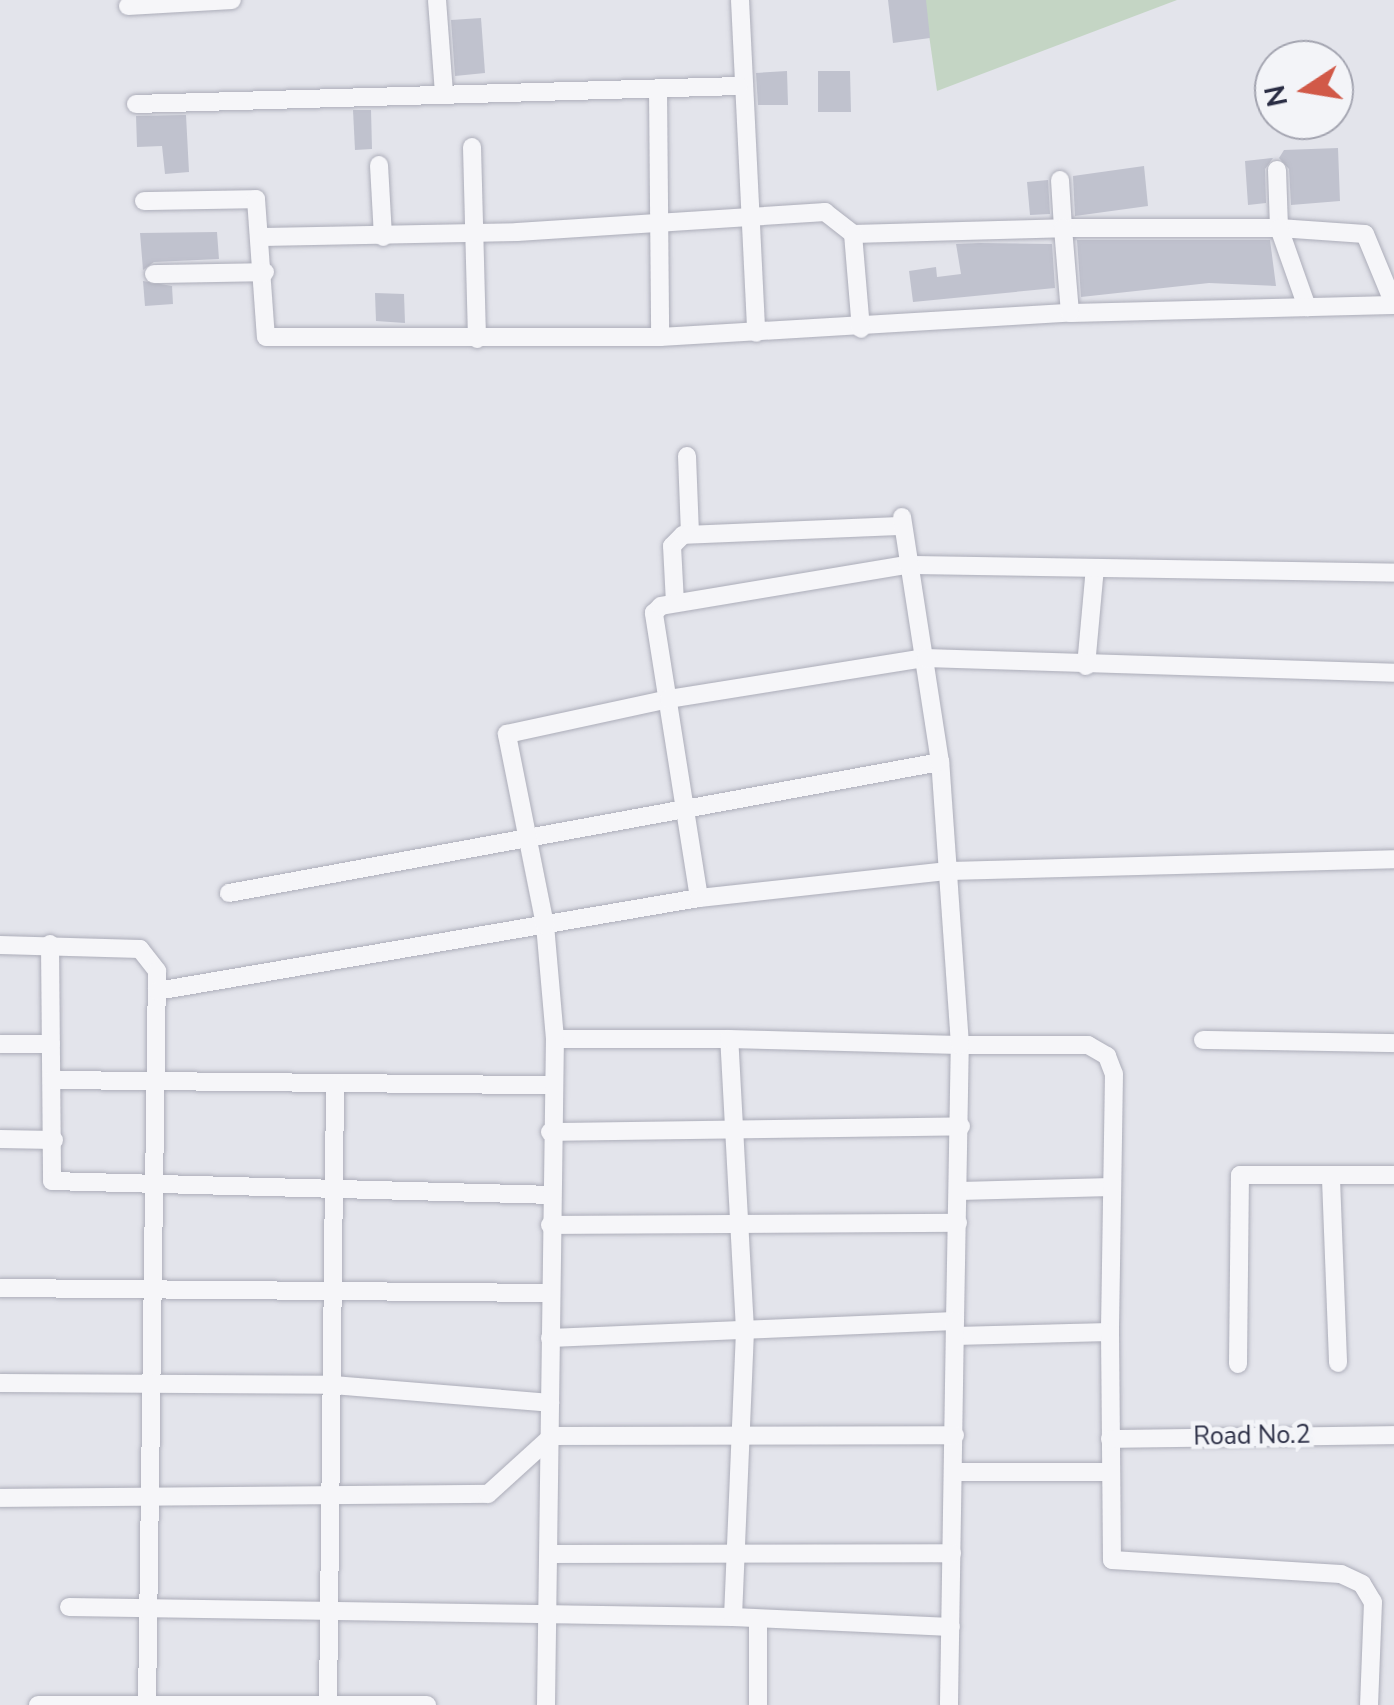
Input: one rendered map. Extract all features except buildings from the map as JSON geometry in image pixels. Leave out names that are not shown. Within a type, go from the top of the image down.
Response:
[{"type":"street","points":[[128,6],[232,0]]},
{"type":"street","points":[[437,0],[444,94]]},
{"type":"street","points":[[740,0],[739,86],[756,333]]},
{"type":"street","points":[[136,104],[739,86]]},
{"type":"street","points":[[658,88],[660,337]]},
{"type":"street","points":[[472,147],[479,233],[477,339]]},
{"type":"street","points":[[379,164],[383,237]]},
{"type":"street","points":[[1277,170],[1279,228],[1307,307]]},
{"type":"street","points":[[1060,180],[1070,313]]},
{"type":"street","points":[[144,200],[250,195],[263,237],[266,337],[660,337],[1070,313],[1394,304],[1365,234],[1279,228],[1063,228],[853,234],[826,212],[657,218],[479,233],[263,237]]},
{"type":"street","points":[[853,234],[861,328]]},
{"type":"street","points":[[154,274],[265,272]]},
{"type":"street","points":[[687,456],[690,534]]},
{"type":"street","points":[[676,603],[672,546],[690,534],[902,521],[940,762],[960,1045],[950,1705]]},
{"type":"street","points":[[699,898],[654,613],[676,603],[907,565],[1394,573]]},
{"type":"street","points":[[1086,666],[1095,568]]},
{"type":"street","points":[[546,1705],[552,1436],[550,1085],[555,1039],[545,925],[524,840],[507,734],[669,700],[926,658],[1394,673]]},
{"type":"street","points":[[229,893],[684,814],[940,762]]},
{"type":"street","points":[[158,992],[699,898],[949,871],[1394,859]]},
{"type":"street","points":[[50,944],[52,1181],[550,1195]]},
{"type":"street","points":[[0,945],[140,949],[152,956],[158,992],[147,1705]]},
{"type":"street","points":[[555,1039],[730,1039],[1100,1050],[1114,1074],[1112,1560],[1341,1574],[1362,1584],[1373,1602],[1370,1705]]},
{"type":"street","points":[[730,1039],[745,1330],[733,1617]]},
{"type":"street","points":[[1203,1040],[1394,1043]]},
{"type":"street","points":[[0,1044],[51,1044]]},
{"type":"street","points":[[52,1080],[550,1085]]},
{"type":"street","points":[[328,1703],[326,1611],[336,1290],[335,1084]]},
{"type":"street","points":[[550,1132],[961,1126]]},
{"type":"street","points":[[0,1140],[54,1140]]},
{"type":"street","points":[[1238,1364],[1240,1175],[1394,1175]]},
{"type":"street","points":[[1332,1178],[1338,1363]]},
{"type":"street","points":[[959,1191],[1112,1187]]},
{"type":"street","points":[[550,1225],[958,1223]]},
{"type":"street","points":[[0,1288],[550,1293]]},
{"type":"street","points":[[550,1338],[745,1330],[1110,1332]]},
{"type":"street","points":[[0,1383],[333,1385],[550,1403]]},
{"type":"street","points":[[0,1498],[488,1494],[552,1436],[955,1435]]},
{"type":"street","name":"Road No.2","points":[[1110,1439],[1394,1435]]},
{"type":"street","points":[[953,1472],[1111,1472]]},
{"type":"street","points":[[550,1554],[952,1554]]},
{"type":"street","points":[[69,1607],[733,1617],[951,1627]]},
{"type":"street","points":[[758,1620],[758,1705]]},
{"type":"street","points":[[1374,1627],[1394,1626]]},
{"type":"street","points":[[38,1705],[427,1705]]},
{"type":"green space","points":[[924,0],[1177,0],[937,91]]}]
